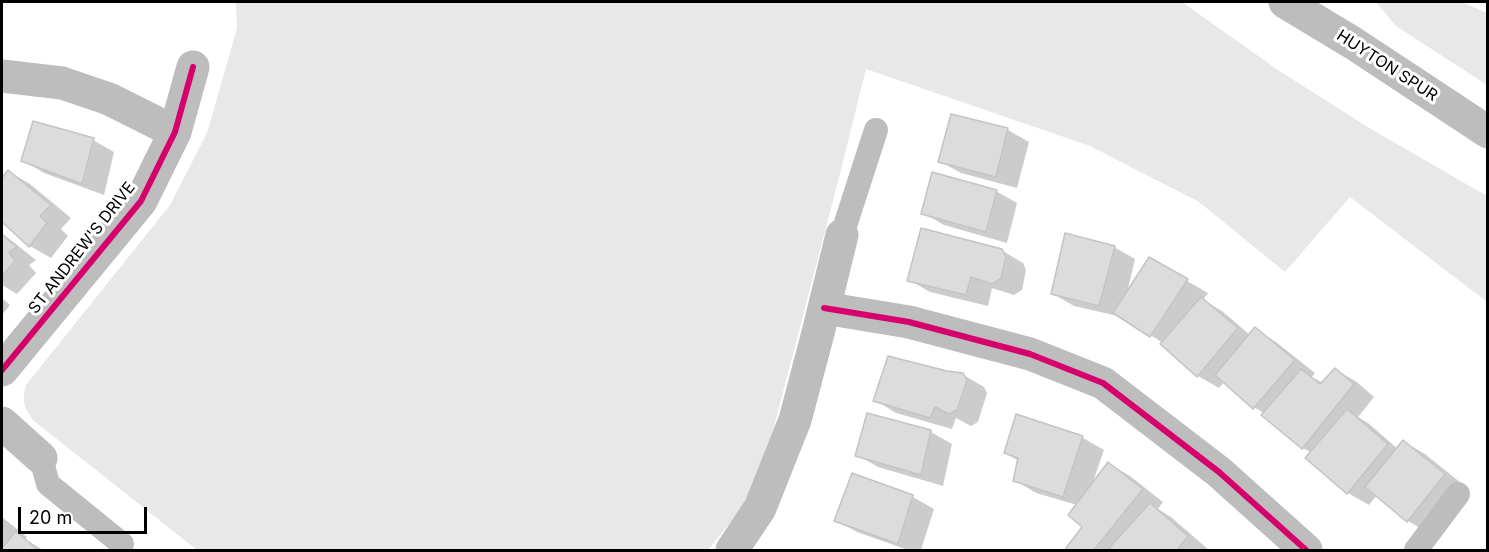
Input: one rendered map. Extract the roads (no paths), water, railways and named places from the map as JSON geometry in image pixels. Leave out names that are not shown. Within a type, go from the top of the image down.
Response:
[{"type":"main road","name":"HUYTON SPUR","points":[[1285,2],[1353,43],[1488,132]]},
{"type":"main road","name":"ST ANDREW'S DRIVE","points":[[2,370],[141,201],[175,132],[192,67]]},
{"type":"main road","points":[[2,76],[62,83],[109,99],[175,132]]},
{"type":"main road","points":[[732,550],[760,508],[795,420],[842,235]]},
{"type":"main road","points":[[824,308],[909,322],[1019,351],[1103,383],[1219,472],[1306,550]]},
{"type":"main road","points":[[2,423],[41,458]]},
{"type":"lane","points":[[842,235],[876,130]]},
{"type":"lane","points":[[41,458],[48,484],[122,544]]},
{"type":"lane","points":[[1416,550],[1458,494]]}]
